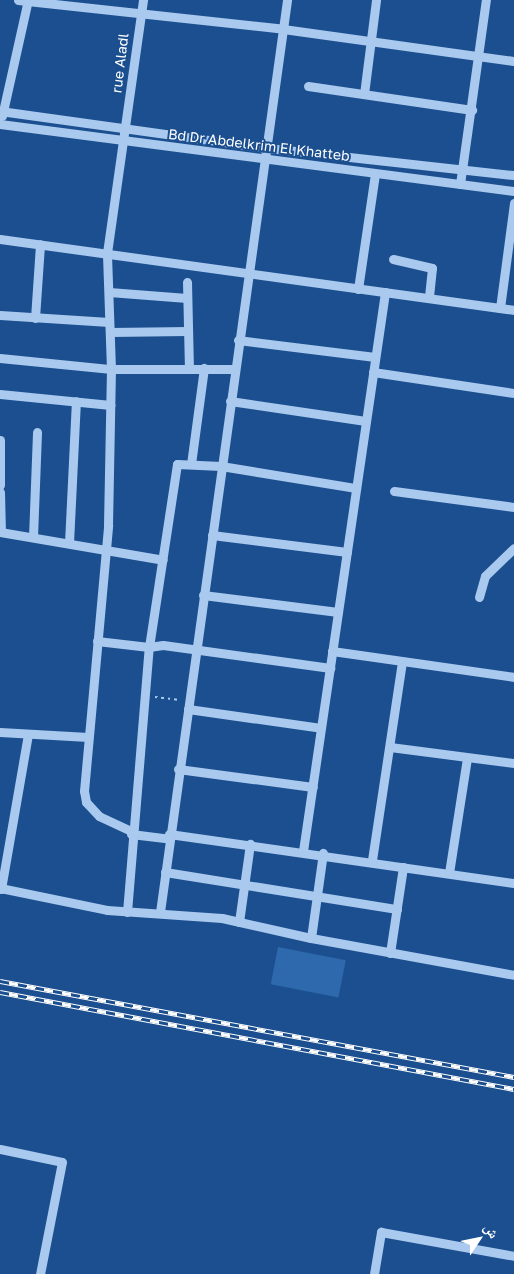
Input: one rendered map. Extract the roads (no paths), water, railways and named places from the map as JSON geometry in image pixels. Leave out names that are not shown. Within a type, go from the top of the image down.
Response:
[{"type":"street","points":[[0,125],[24,0],[283,29],[514,61]]},
{"type":"street","name":"rue Aladl","points":[[143,0],[108,253],[111,370],[106,548],[84,781],[86,802],[100,816],[131,833],[322,853],[514,883]]},
{"type":"street","points":[[160,912],[178,769],[204,595],[238,340],[268,148],[287,0]]},
{"type":"street","points":[[364,94],[376,0]]},
{"type":"street","points":[[460,184],[480,57],[486,0]]},
{"type":"street","points":[[308,86],[472,110]]},
{"type":"street","points":[[2,111],[126,130],[268,148],[462,168],[514,176]]},
{"type":"street","name":"Bd Dr Abdelkrim El Khatteb","points":[[0,125],[514,191]]},
{"type":"street","points":[[358,289],[375,174]]},
{"type":"street","points":[[500,308],[514,203]]},
{"type":"street","points":[[0,239],[514,310]]},
{"type":"street","points":[[35,318],[40,244]]},
{"type":"street","points":[[393,259],[432,268],[429,298]]},
{"type":"street","points":[[187,282],[189,368]]},
{"type":"street","points":[[109,292],[187,298]]},
{"type":"street","points":[[303,851],[385,292]]},
{"type":"street","points":[[0,315],[110,327],[188,332]]},
{"type":"street","points":[[238,340],[375,357]]},
{"type":"street","points":[[0,358],[111,370],[234,369]]},
{"type":"street","points":[[191,464],[204,368]]},
{"type":"street","points":[[373,372],[514,393]]},
{"type":"street","points":[[0,394],[110,404]]},
{"type":"street","points":[[70,543],[76,401]]},
{"type":"street","points":[[230,401],[366,420]]},
{"type":"street","points":[[33,537],[37,432]]},
{"type":"street","points":[[0,440],[0,485]]},
{"type":"street","points":[[127,912],[131,833],[143,696],[174,470],[180,463],[221,466],[356,488]]},
{"type":"street","points":[[394,491],[514,508]]},
{"type":"street","points":[[0,492],[0,532],[106,548],[163,560]]},
{"type":"street","points":[[212,535],[347,552]]},
{"type":"street","points":[[480,598],[484,576],[514,548]]},
{"type":"street","points":[[204,595],[338,612]]},
{"type":"street","points":[[97,641],[149,647],[163,644],[330,668]]},
{"type":"street","points":[[332,651],[514,676]]},
{"type":"street","points":[[372,860],[402,662]]},
{"type":"street","points":[[188,705],[321,728]]},
{"type":"street","points":[[0,732],[88,737]]},
{"type":"street","points":[[28,734],[0,889],[127,912],[160,912],[239,922],[310,938],[514,975]]},
{"type":"street","points":[[390,747],[514,763]]},
{"type":"street","points":[[449,873],[467,758]]},
{"type":"street","points":[[178,769],[313,787]]},
{"type":"street","points":[[239,922],[250,844]]},
{"type":"street","points":[[310,938],[322,853]]},
{"type":"street","points":[[390,953],[403,866]]},
{"type":"street","points":[[165,872],[397,909]]},
{"type":"street","points":[[0,1149],[62,1162],[40,1274]]},
{"type":"street","points":[[374,1274],[381,1232],[514,1256]]},
{"type":"railway","points":[[0,981],[514,1077]]},
{"type":"railway","points":[[0,992],[514,1089]]}]
